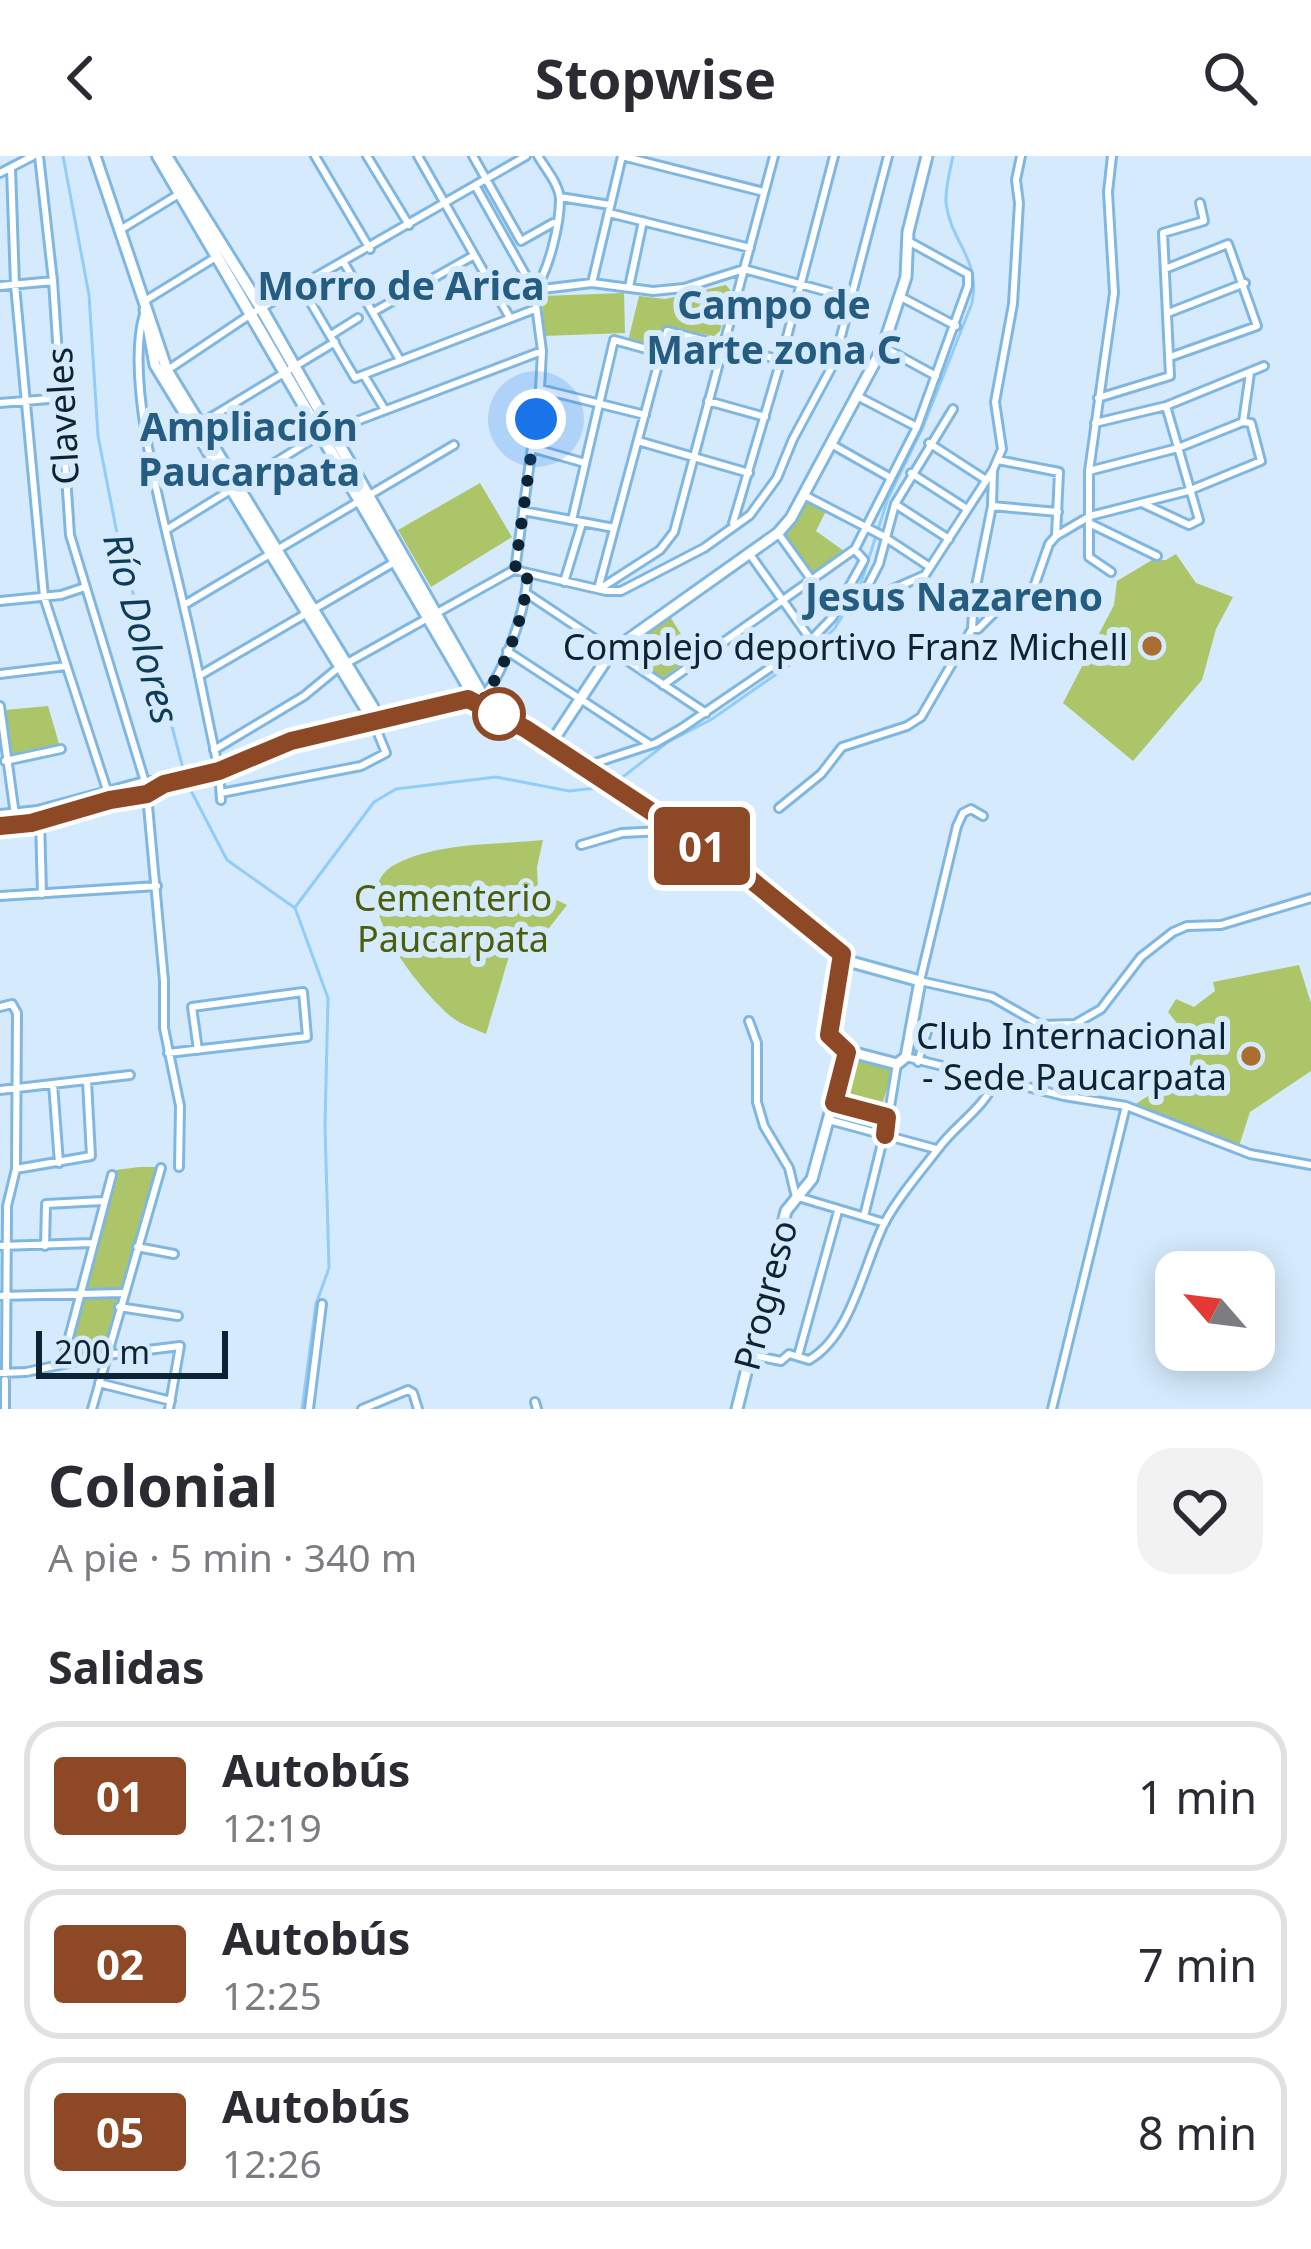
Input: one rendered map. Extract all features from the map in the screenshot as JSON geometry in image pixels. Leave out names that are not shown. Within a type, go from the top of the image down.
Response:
[{"type":"main road","points":[[0,826],[219,771],[291,741],[477,697],[162,156]]},
{"type":"main road","points":[[0,816],[15,819]]},
{"type":"street","points":[[0,173],[36,156]]},
{"type":"street","name":"Claveles","points":[[36,156],[53,281],[70,535],[146,789],[168,1053],[180,1106],[179,1167]]},
{"type":"street","points":[[95,156],[120,230],[144,306],[164,373],[342,666],[373,707],[373,721],[386,753],[361,766],[221,796],[140,387],[144,306],[220,251]]},
{"type":"street","points":[[315,156],[370,249]]},
{"type":"street","points":[[367,156],[409,225]]},
{"type":"street","points":[[418,156],[510,318]]},
{"type":"street","points":[[473,156],[521,241],[556,221]]},
{"type":"street","points":[[164,373],[256,311],[526,156]]},
{"type":"street","points":[[534,290],[544,278],[560,197],[538,156]]},
{"type":"street","points":[[592,283],[622,156],[765,192]]},
{"type":"street","points":[[598,589],[616,581],[669,540],[774,156]]},
{"type":"street","points":[[732,524],[834,156]]},
{"type":"street","points":[[214,749],[304,696],[342,666],[515,570],[613,592],[704,548],[750,515],[777,478],[834,363],[887,156]]},
{"type":"street","points":[[550,746],[612,651],[778,533],[804,495],[883,347],[901,297],[907,241],[926,156]]},
{"type":"street","points":[[953,409],[895,504],[879,564],[858,605],[923,577],[998,460],[1002,442],[995,402],[1013,304],[1016,180],[1021,156]]},
{"type":"street","points":[[1111,572],[1089,557],[1089,471],[1114,293],[1108,192],[1112,156]]},
{"type":"street","points":[[11,168],[15,285],[44,597],[109,796]]},
{"type":"street","points":[[476,187],[534,290],[542,351],[515,570]]},
{"type":"street","points":[[120,230],[184,192]]},
{"type":"street","points":[[560,197],[750,248]]},
{"type":"street","points":[[1098,398],[1170,376],[1163,233],[1204,221],[1200,202]]},
{"type":"street","points":[[629,287],[643,221]]},
{"type":"street","points":[[663,685],[855,549],[869,528],[917,427],[964,304],[968,274],[907,241]]},
{"type":"street","points":[[1165,269],[1228,244],[1257,326],[1170,357]]},
{"type":"street","points":[[376,311],[472,256]]},
{"type":"street","points":[[343,261],[376,311],[400,360]]},
{"type":"street","points":[[534,290],[592,283],[653,291],[684,288],[744,268],[851,298]]},
{"type":"street","points":[[0,286],[53,281]]},
{"type":"street","points":[[1168,313],[1245,283]]},
{"type":"street","points":[[301,286],[355,377],[535,308]]},
{"type":"street","points":[[901,297],[956,326]]},
{"type":"street","points":[[196,426],[289,369],[358,318]]},
{"type":"street","points":[[598,589],[667,331],[781,360]]},
{"type":"street","points":[[572,520],[614,340],[661,353]]},
{"type":"street","points":[[883,347],[936,376]]},
{"type":"street","points":[[166,530],[325,433],[542,351]]},
{"type":"street","points":[[1095,423],[1166,406],[1264,366]]},
{"type":"street","points":[[1244,422],[1250,373]]},
{"type":"street","points":[[364,375],[385,410]]},
{"type":"street","points":[[540,389],[645,415]]},
{"type":"street","points":[[857,395],[917,427]]},
{"type":"street","points":[[0,403],[61,398]]},
{"type":"street","points":[[709,401],[765,417]]},
{"type":"street","points":[[1144,503],[1193,525],[1198,517],[1166,406]]},
{"type":"street","points":[[972,629],[1034,587],[1056,536],[1261,461],[1251,423],[1244,422],[1178,448],[1089,471]]},
{"type":"street","points":[[638,441],[749,473]]},
{"type":"street","points":[[929,443],[986,480]]},
{"type":"street","points":[[831,444],[892,478]]},
{"type":"street","points":[[184,605],[454,445]]},
{"type":"street","points":[[532,448],[585,463]]},
{"type":"street","points":[[998,460],[1057,469],[1056,536]]},
{"type":"street","points":[[779,808],[821,774],[842,747],[921,717],[972,629],[992,506],[993,470]]},
{"type":"street","points":[[911,473],[968,509]]},
{"type":"street","points":[[804,495],[930,567]]},
{"type":"street","points":[[895,504],[949,538]]},
{"type":"street","points":[[992,506],[1058,512]]},
{"type":"street","points":[[523,511],[615,528]]},
{"type":"street","points":[[1090,520],[1157,556]]},
{"type":"street","points":[[564,582],[582,522]]},
{"type":"street","points":[[778,533],[811,579]]},
{"type":"street","points":[[584,769],[589,763],[650,744],[811,640],[853,584],[864,560],[855,549]]},
{"type":"street","points":[[749,553],[811,640]]},
{"type":"street","points":[[199,676],[400,558]]},
{"type":"street","points":[[527,573],[526,593],[507,650],[492,687],[477,697],[778,898],[844,960],[992,998],[1041,1025],[1075,1024],[1101,1009],[1142,957],[1173,932],[1187,926],[1221,925],[1311,898]]},
{"type":"street","points":[[0,601],[44,597],[85,586]]},
{"type":"street","points":[[526,593],[706,712]]},
{"type":"street","points":[[507,650],[650,744]]},
{"type":"street","points":[[0,674],[66,666]]},
{"type":"street","points":[[0,706],[15,819]]},
{"type":"street","points":[[5,760],[61,749]]},
{"type":"street","points":[[864,1216],[887,1117],[907,1061],[915,1025],[912,1017],[957,826],[963,813],[971,809],[983,816]]},
{"type":"street","points":[[39,815],[42,894]]},
{"type":"street","points":[[581,845],[622,833],[664,831],[669,823]]},
{"type":"street","points":[[0,896],[157,886]]},
{"type":"street","points":[[844,960],[829,1035],[847,1052],[1126,1106],[1250,1154],[1311,1165]]},
{"type":"street","points":[[168,1053],[198,1050],[307,1037],[303,992],[192,1006],[198,1050]]},
{"type":"street","points":[[0,1007],[12,1004],[17,1013],[16,1169],[3,1246],[5,1409]]},
{"type":"street","points":[[749,1021],[757,1043],[758,1102],[764,1126],[789,1168],[797,1197],[885,1222]]},
{"type":"street","name":"Progreso","points":[[736,1409],[786,1210],[812,1179],[847,1052]]},
{"type":"street","points":[[0,1090],[130,1075]]},
{"type":"street","points":[[748,1354],[782,1361],[789,1354],[809,1360],[830,1340],[847,1313],[885,1222],[937,1150],[991,1093],[996,1078]]},
{"type":"street","points":[[16,1169],[90,1158],[87,1081]]},
{"type":"street","points":[[52,1084],[59,1163]]},
{"type":"street","points":[[834,1103],[887,1117]]},
{"type":"street","points":[[1052,1409],[1126,1106]]},
{"type":"street","points":[[829,1120],[937,1150]]},
{"type":"street","points":[[92,1409],[160,1168]]},
{"type":"street","points":[[62,1364],[112,1175]]},
{"type":"street","points":[[0,1190],[10,1190]]},
{"type":"street","points":[[45,1246],[46,1204],[105,1201]]},
{"type":"street","points":[[799,1356],[838,1210]]},
{"type":"street","points":[[3,1246],[94,1243]]},
{"type":"street","points":[[137,1247],[174,1253]]},
{"type":"street","points":[[3,1296],[123,1293]]},
{"type":"street","points":[[308,1409],[322,1304]]},
{"type":"street","points":[[119,1307],[178,1316]]},
{"type":"street","points":[[4,1375],[180,1346],[170,1405],[99,1383]]},
{"type":"street","points":[[362,1409],[407,1390],[413,1393],[418,1409]]},
{"type":"green space","points":[[726,285],[731,291],[720,331],[714,336],[665,327],[656,348],[628,341],[639,296],[665,299]]},
{"type":"green space","points":[[624,293],[625,333],[544,336],[542,296]]},
{"type":"green space","points":[[480,483],[512,537],[431,587],[398,530]]},
{"type":"green space","points":[[807,500],[826,511],[816,531],[844,551],[811,575],[782,536]]},
{"type":"green space","name":"Complejo deportivo Franz Michell","points":[[1176,554],[1196,583],[1233,597],[1216,629],[1202,680],[1133,761],[1063,703],[1114,605],[1117,581],[1152,560]]},
{"type":"green space","points":[[669,615],[694,655],[663,678],[621,650]]},
{"type":"green space","points":[[48,706],[60,747],[10,758],[5,710]]},
{"type":"green space","name":"Cementerio Paucarpata","points":[[543,840],[538,891],[567,905],[549,928],[510,953],[486,1034],[453,1018],[406,967],[381,919],[376,897],[381,878],[396,864],[430,852]]},
{"type":"green space","name":"Club Internacional - Sede Paucarpata","points":[[1299,965],[1311,1003],[1311,1071],[1250,1112],[1239,1146],[1134,1105],[1189,1070],[1192,1042],[1168,1012],[1176,999],[1194,1007],[1215,991],[1213,982]]},
{"type":"green space","points":[[854,1057],[894,1067],[880,1111],[842,1102]]},
{"type":"green space","points":[[158,1167],[102,1353],[65,1359],[116,1170]]},
{"type":"waterway","name":"Río Dolores","points":[[63,156],[89,295],[98,436],[122,559],[185,776]]},
{"type":"waterway","points":[[615,783],[668,742],[712,719],[818,645],[835,628],[860,586],[888,498],[923,427],[972,303],[972,274],[946,203],[953,156]]},
{"type":"waterway","points":[[296,906],[374,802],[396,789],[496,777],[569,791],[606,787]]},
{"type":"waterway","name":"Río Dolores","points":[[188,785],[227,860],[295,908],[328,998],[329,1268],[316,1304],[302,1409]]},
{"type":"bus line","name":"01","points":[[0,826],[31,823],[147,794],[291,741],[468,699],[526,729],[734,866],[842,954],[829,1035],[847,1052],[834,1103],[887,1117],[885,1135]]},
{"type":"place","name":"Complejo deportivo Franz Michell","points":[[1152,646]]},
{"type":"place","name":"Club Internacional - Sede Paucarpata","points":[[1251,1056]]},
{"type":"district","name":"Morro de Arica","points":[[401,284]]},
{"type":"district","name":"Campo de Marte zona C","points":[[774,326]]},
{"type":"district","name":"Ampliación Paucarpata","points":[[249,448]]},
{"type":"district","name":"Jesus Nazareno","points":[[954,595]]},
{"type":"route","points":[[499,714],[483,696],[492,687],[526,593],[527,573],[515,570],[536,419]]}]
